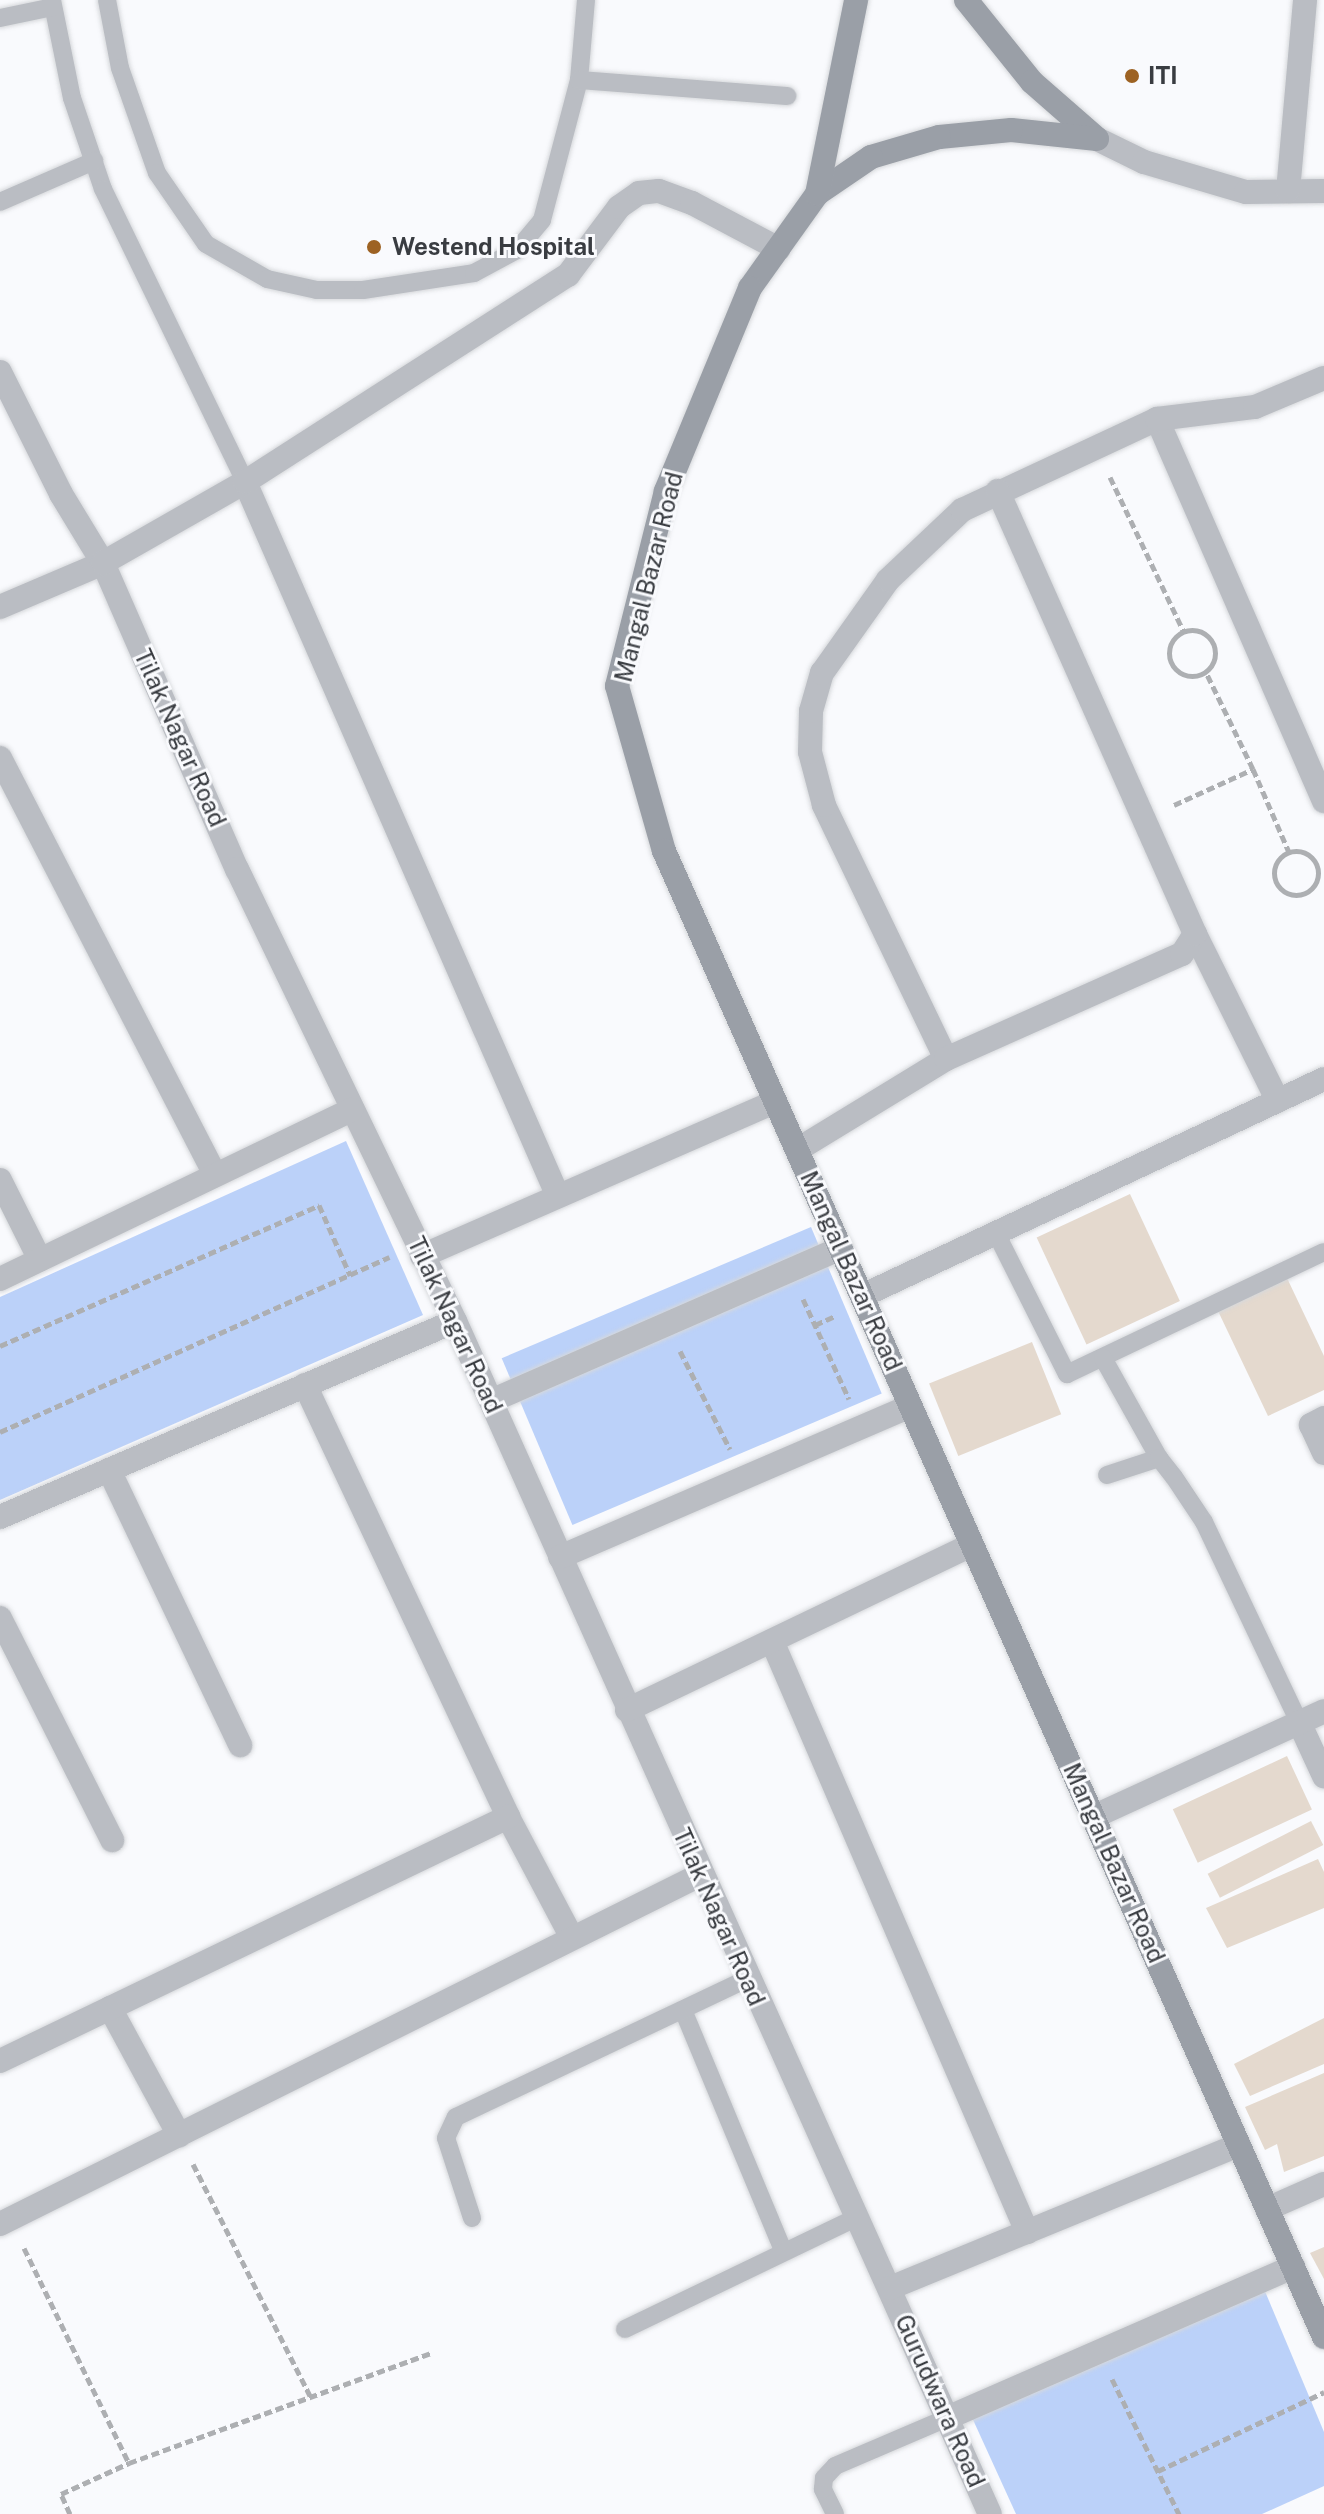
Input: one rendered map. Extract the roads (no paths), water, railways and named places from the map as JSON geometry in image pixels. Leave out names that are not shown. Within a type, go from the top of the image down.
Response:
[{"type":"street","name":"Mangal Bazar Road","points":[[817,194],[856,0]]},
{"type":"street","points":[[966,0],[1032,82],[1097,139],[1144,162],[1246,192],[1324,191]]},
{"type":"street","points":[[1288,191],[1305,0]]},
{"type":"street","name":"Mangal Bazar Road","points":[[1097,139],[1011,130],[939,137],[871,157],[817,194],[750,288],[666,491],[617,686],[664,851],[1323,2333]]},
{"type":"street","points":[[0,607],[103,563],[245,482],[568,275],[619,207],[639,193],[659,191],[692,203],[779,249]]},
{"type":"street","name":"Tilak Nagar Road","points":[[0,372],[61,494],[103,563],[237,869],[455,1321],[854,2219],[890,2288]]},
{"type":"street","points":[[946,1059],[824,805],[810,752],[811,711],[822,673],[888,580],[962,510],[1157,419],[1255,407],[1324,378]]},
{"type":"street","points":[[1157,419],[1324,801]]},
{"type":"street","points":[[245,482],[557,1194]]},
{"type":"street","points":[[998,491],[1195,934],[1278,1101]]},
{"type":"street","points":[[0,758],[215,1175]]},
{"type":"street","points":[[797,1150],[946,1059],[1182,954],[1195,934]]},
{"type":"street","points":[[862,1296],[1324,1079]]},
{"type":"street","points":[[419,1251],[775,1102]]},
{"type":"street","points":[[0,1279],[351,1110]]},
{"type":"street","points":[[0,1180],[40,1260]]},
{"type":"street","points":[[491,1401],[841,1248]]},
{"type":"street","points":[[0,1517],[455,1321]]},
{"type":"street","points":[[305,1385],[508,1817],[571,1936]]},
{"type":"street","points":[[560,1557],[910,1406]]},
{"type":"street","points":[[1324,1418],[1311,1425],[1324,1453]]},
{"type":"street","points":[[109,1470],[240,1745]]},
{"type":"street","points":[[627,1710],[972,1545]]},
{"type":"street","points":[[0,1618],[112,1840]]},
{"type":"street","points":[[772,1641],[1027,2232]]},
{"type":"street","points":[[1093,1817],[1324,1711]]},
{"type":"street","points":[[1299,1722],[1324,1776]]},
{"type":"street","points":[[0,2061],[508,1817]]},
{"type":"street","points":[[5,2222],[571,1936],[700,1875]]},
{"type":"street","points":[[110,2008],[179,2135]]},
{"type":"street","points":[[890,2288],[1239,2145]]},
{"type":"street","points":[[1267,2209],[1324,2184]]},
{"type":"street","points":[[947,2418],[1293,2267]]},
{"type":"street","name":"Gurudwara Road","points":[[890,2288],[990,2514]]},
{"type":"lane","points":[[107,0],[120,68],[157,173],[179,211],[206,244],[267,279],[317,290],[426,284],[474,273],[517,250],[542,220],[579,80],[586,0]]},
{"type":"lane","points":[[0,18],[52,3],[72,98],[94,161],[245,482]]},
{"type":"lane","points":[[579,80],[787,96]]},
{"type":"lane","points":[[0,202],[94,161]]},
{"type":"lane","points":[[996,1233],[1067,1374],[1324,1252]]},
{"type":"lane","points":[[1103,1358],[1159,1458],[1204,1522],[1299,1722]]},
{"type":"lane","points":[[1107,1475],[1159,1458]]},
{"type":"lane","points":[[472,2218],[446,2138],[456,2117],[747,1979]]},
{"type":"lane","points":[[683,2010],[783,2250]]},
{"type":"lane","points":[[625,2329],[783,2250],[854,2219]]},
{"type":"lane","points":[[835,2514],[823,2489],[824,2478],[835,2466],[947,2418]]},
{"type":"place","name":"ITI","points":[[1132,76]]},
{"type":"place","name":"Westend Hospital","points":[[374,247]]}]
